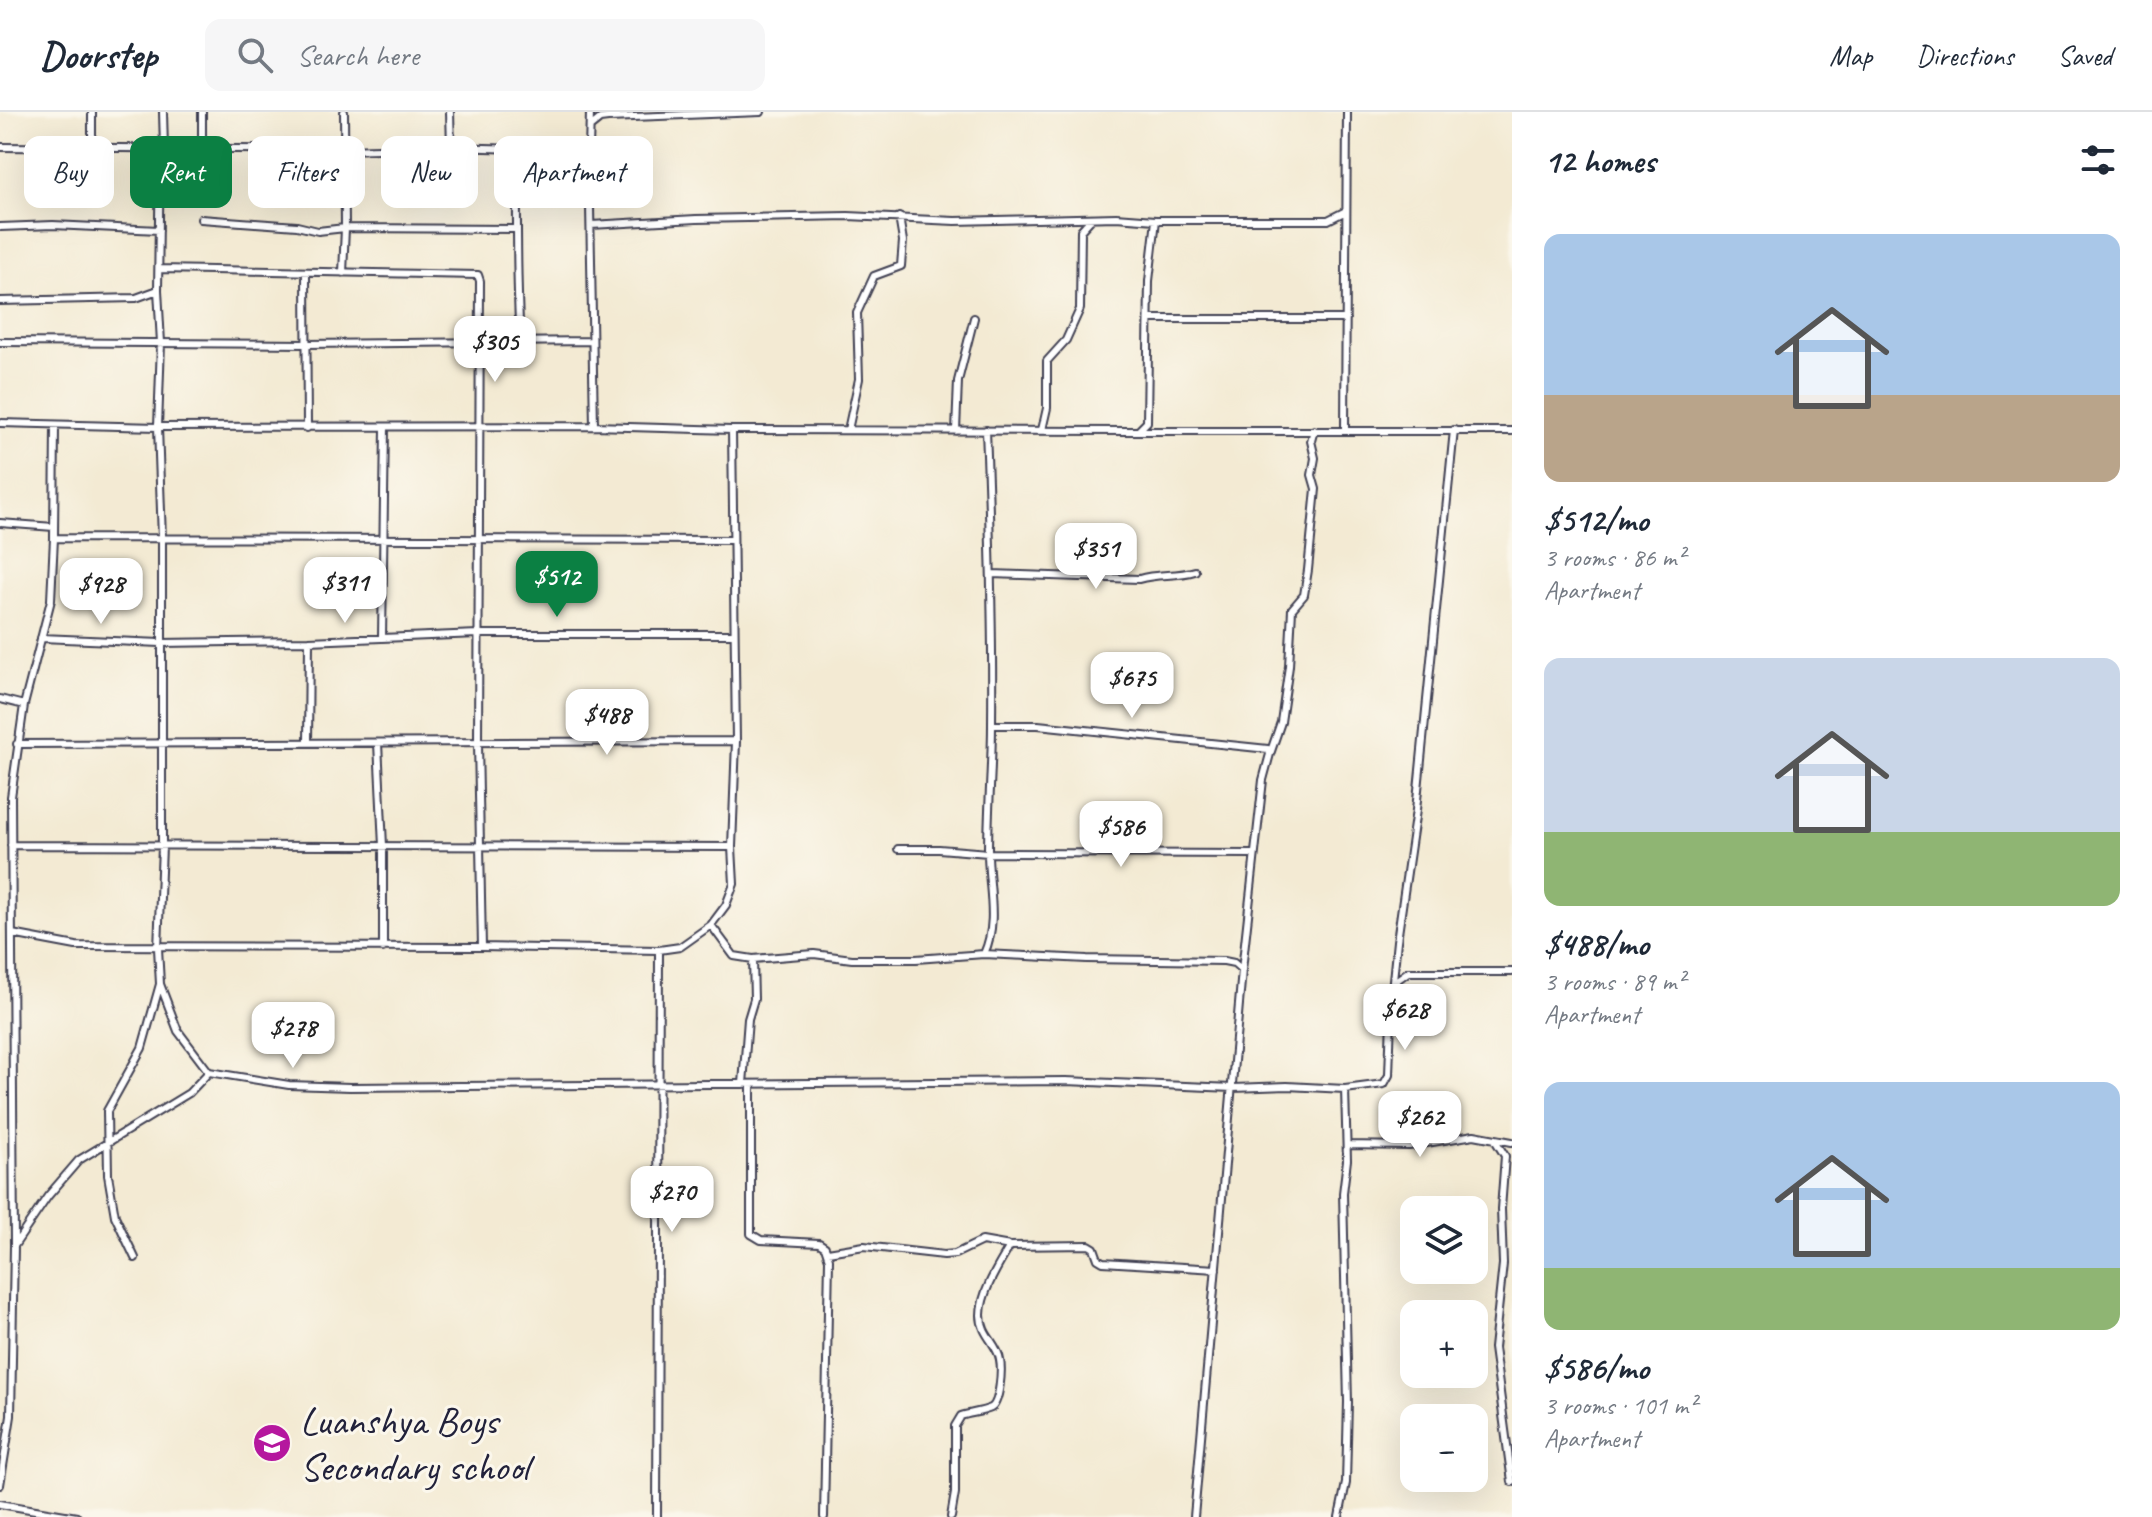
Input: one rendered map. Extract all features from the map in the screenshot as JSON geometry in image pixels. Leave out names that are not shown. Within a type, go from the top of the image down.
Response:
[{"type":"street","points":[[92,112],[92,136]]},
{"type":"street","points":[[162,136],[163,112]]},
{"type":"street","points":[[202,112],[202,136]]},
{"type":"street","points":[[344,112],[344,136]]},
{"type":"street","points":[[450,112],[451,136]]},
{"type":"street","points":[[590,112],[590,136]]},
{"type":"street","points":[[590,127],[600,119],[608,118],[761,112]]},
{"type":"street","points":[[1345,430],[1347,112]]},
{"type":"street","points":[[0,147],[24,147]]},
{"type":"street","points":[[160,208],[160,984],[178,1031],[209,1072],[301,1086],[1066,1081],[1233,1088],[1378,1087],[1388,1080],[1392,990],[1416,810],[1454,430]]},
{"type":"street","points":[[343,273],[345,208]]},
{"type":"street","points":[[517,208],[520,341]]},
{"type":"street","points":[[591,208],[594,426]]},
{"type":"street","points":[[591,225],[696,219],[899,217],[955,221],[1092,218],[1328,220],[1346,211]]},
{"type":"street","points":[[848,430],[859,379],[857,313],[874,276],[901,266],[903,241],[899,217]]},
{"type":"street","points":[[1042,430],[1047,408],[1047,361],[1066,340],[1080,309],[1081,230],[1092,218]]},
{"type":"street","points":[[201,219],[297,226],[318,231],[345,228],[517,229]]},
{"type":"street","points":[[1138,431],[1147,422],[1149,281],[1156,220]]},
{"type":"street","points":[[0,227],[53,225],[159,230]]},
{"type":"street","points":[[160,269],[478,275],[478,743],[482,947]]},
{"type":"street","points":[[306,273],[307,428]]},
{"type":"street","points":[[0,301],[136,298],[158,290]]},
{"type":"street","points":[[956,431],[958,381],[974,318]]},
{"type":"street","points":[[1149,319],[1346,319]]},
{"type":"street","points":[[0,342],[307,344],[592,341]]},
{"type":"street","points":[[0,423],[307,428],[594,426],[732,430],[1512,431]]},
{"type":"street","points":[[0,1485],[11,1416],[14,1246],[11,797],[24,705],[51,600],[55,426]]},
{"type":"street","points":[[382,638],[385,427]]},
{"type":"street","points":[[12,934],[76,946],[158,948],[659,950],[680,947],[711,925],[726,905],[734,884],[732,847],[736,741],[732,430]]},
{"type":"street","points":[[984,954],[990,939],[993,915],[988,853],[992,574],[986,430]]},
{"type":"street","points":[[1194,1517],[1254,854],[1263,780],[1281,722],[1289,666],[1292,609],[1304,595],[1308,570],[1316,489],[1312,475],[1315,458],[1311,441],[1314,430]]},
{"type":"street","points":[[0,523],[54,527]]},
{"type":"street","points":[[54,538],[732,540]]},
{"type":"street","points":[[992,574],[1139,579],[1156,574],[1180,575],[1195,571]]},
{"type":"street","points":[[41,638],[161,643],[478,634],[733,634]]},
{"type":"street","points":[[308,743],[309,641]]},
{"type":"street","points":[[0,699],[24,705]]},
{"type":"street","points":[[992,725],[1038,725],[1229,743],[1268,749],[1270,754]]},
{"type":"street","points":[[17,744],[736,741]]},
{"type":"street","points":[[378,743],[383,846],[383,948]]},
{"type":"street","points":[[11,845],[732,847]]},
{"type":"street","points":[[898,849],[988,853],[1254,854]]},
{"type":"street","points":[[711,925],[734,956],[753,959],[814,954],[852,959],[916,959],[984,954],[1224,961],[1234,963],[1242,970]]},
{"type":"street","points":[[657,1517],[659,950]]},
{"type":"street","points":[[753,959],[754,999],[748,1019],[747,1084],[749,1231],[761,1240],[819,1243],[828,1252],[824,1517]]},
{"type":"street","points":[[1392,990],[1397,980],[1408,972],[1512,972]]},
{"type":"street","points":[[135,1258],[115,1216],[108,1175],[107,1111],[142,1048],[160,984]]},
{"type":"street","points":[[14,1246],[48,1196],[79,1160],[189,1093],[209,1072]]},
{"type":"street","points":[[1339,1517],[1347,1470],[1343,1193],[1347,1145],[1345,1089]]},
{"type":"street","points":[[1347,1145],[1409,1146],[1474,1135],[1512,1142]]},
{"type":"street","points":[[1495,1140],[1505,1156],[1501,1209],[1503,1264],[1494,1348],[1512,1482]]},
{"type":"street","points":[[828,1252],[864,1246],[944,1255],[955,1254],[982,1241],[1010,1246],[1089,1245],[1103,1262],[1216,1269]]},
{"type":"street","points":[[951,1517],[955,1493],[955,1426],[961,1416],[991,1408],[999,1395],[1000,1359],[985,1334],[981,1312],[983,1300],[1010,1246]]},
{"type":"street","points":[[0,1504],[77,1517]]},
{"type":"place","name":"Luanshya Boys Secondary school","points":[[272,1443]]}]
